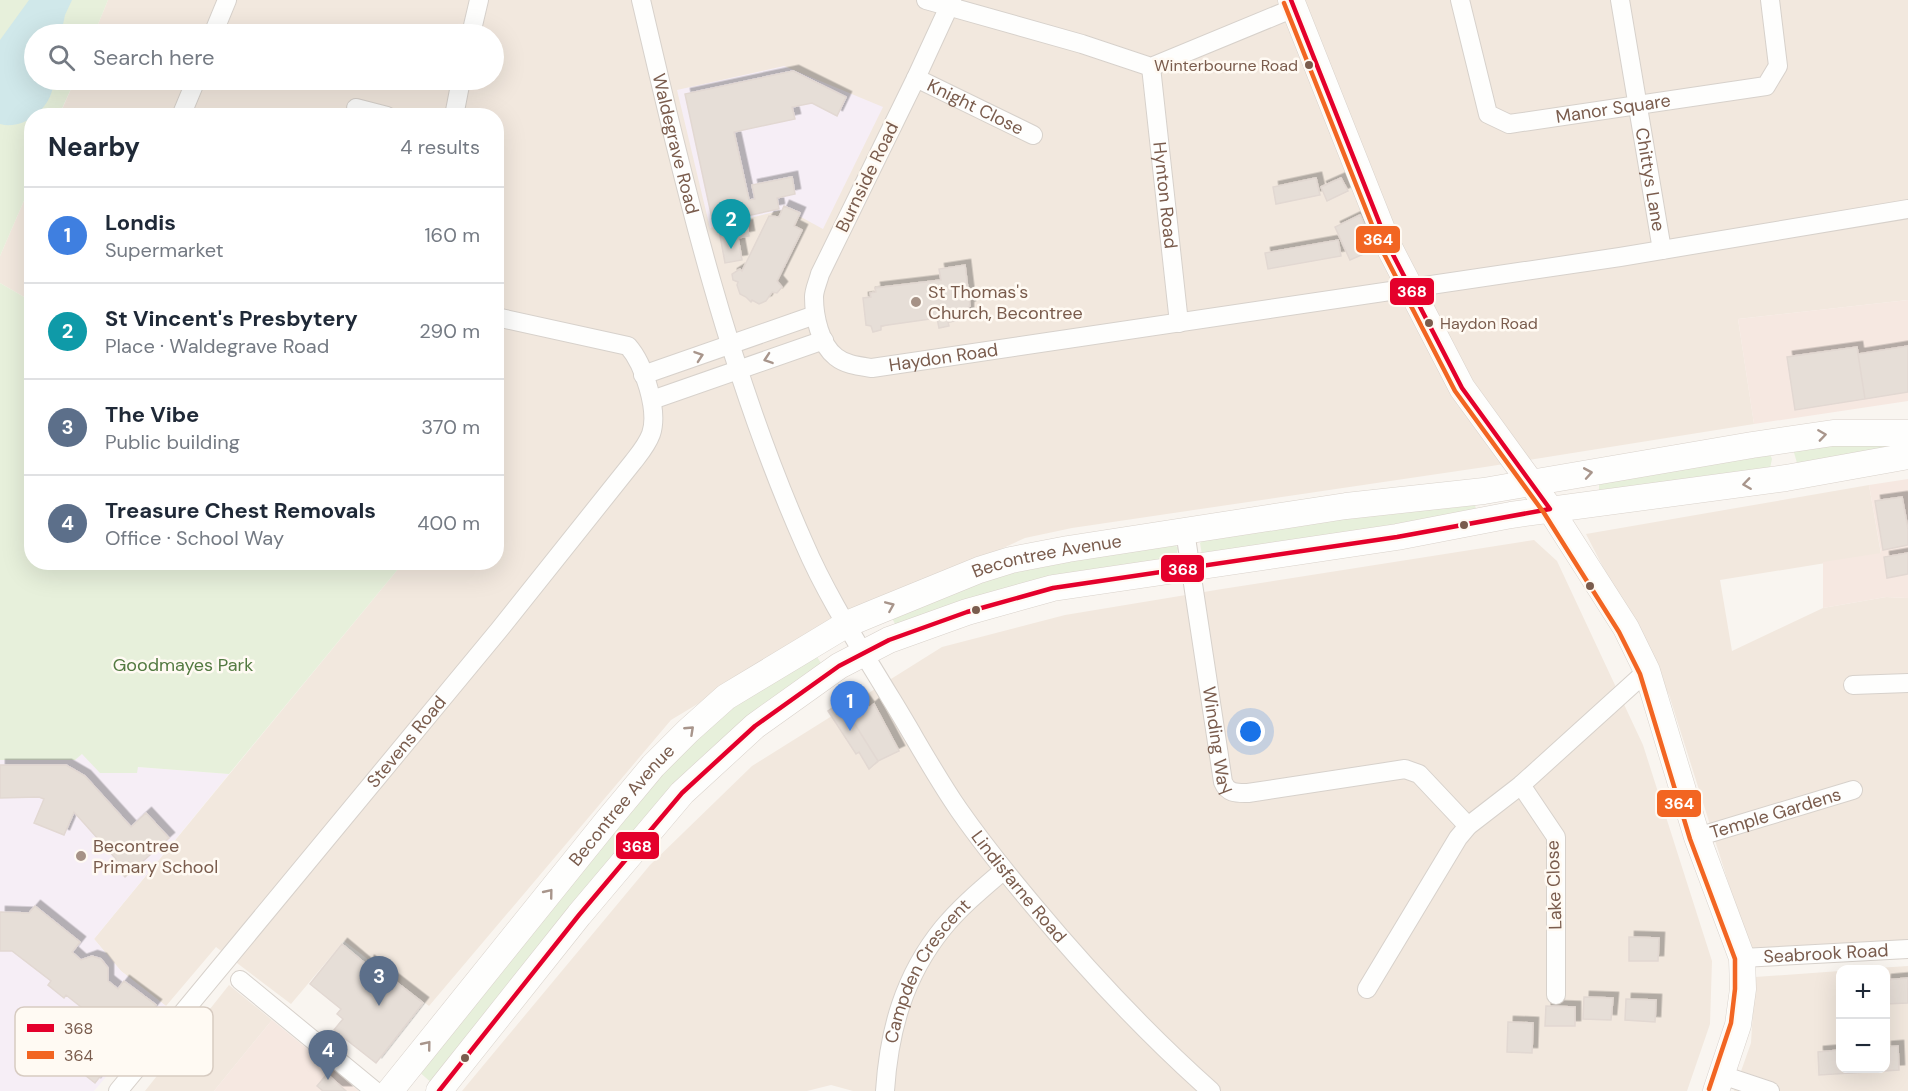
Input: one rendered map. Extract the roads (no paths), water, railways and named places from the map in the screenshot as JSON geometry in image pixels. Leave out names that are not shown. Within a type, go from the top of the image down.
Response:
[{"type":"street","points":[[217,24],[227,0]]},
{"type":"street","points":[[473,24],[479,0]]},
{"type":"street","name":"Waldegrave Road","points":[[641,0],[712,290],[763,441],[805,545],[864,653]]},
{"type":"street","points":[[926,0],[952,3],[1151,67],[1293,4],[1389,247],[1462,388],[1550,509],[1626,628],[1647,671],[1697,837],[1742,958],[1743,989],[1738,1025],[1719,1083],[1770,1091]]},
{"type":"street","name":"Manor Square","points":[[1460,0],[1488,114],[1509,124],[1766,86],[1778,66],[1770,0]]},
{"type":"street","name":"Chittys Lane","points":[[1620,0],[1662,250]]},
{"type":"street","name":"Burnside Road","points":[[835,356],[824,340],[815,315],[814,295],[820,274],[952,3]]},
{"type":"street","name":"Hynton Road","points":[[1151,67],[1179,322]]},
{"type":"street","name":"Knight Close","points":[[916,78],[1033,135]]},
{"type":"street","points":[[184,108],[192,90]]},
{"type":"street","points":[[455,108],[459,90]]},
{"type":"street","name":"Haydon Road","points":[[835,356],[851,365],[872,368],[1662,250],[1908,209]]},
{"type":"street","points":[[643,375],[815,315]]},
{"type":"street","name":"Stevens Road","points":[[187,1007],[499,630],[633,462],[651,434],[652,400],[637,358],[628,346],[504,318]]},
{"type":"street","points":[[652,400],[824,340]]},
{"type":"street","name":"Becontree Avenue","points":[[390,1091],[653,766],[726,697],[847,624],[956,578],[1011,560],[1068,549],[1346,506],[1476,492],[1833,433],[1908,433]]},
{"type":"street","points":[[1778,441],[1786,478]]},
{"type":"street","name":"Becontree Avenue","points":[[439,1091],[579,915],[682,793],[755,726],[839,666],[889,640],[967,612],[1053,588],[1397,537],[1550,509],[1786,478],[1908,456]]},
{"type":"street","name":"Winding Way","points":[[1185,531],[1223,782],[1229,792],[1248,793],[1405,769],[1419,774],[1468,826]]},
{"type":"street","name":"Lindisfarne Road","points":[[864,653],[958,809],[1004,870],[1069,948],[1169,1053],[1211,1091]]},
{"type":"street","points":[[1367,989],[1458,838],[1468,826],[1521,785],[1647,671]]},
{"type":"street","points":[[1853,685],[1908,683]]},
{"type":"street","name":"Lake Close","points":[[1521,785],[1556,837],[1556,995]]},
{"type":"street","name":"Temple Gardens","points":[[1697,837],[1853,790]]},
{"type":"street","name":"Campden Crescent","points":[[885,1091],[888,1054],[896,1017],[921,960],[943,928],[1004,870]]},
{"type":"street","name":"Seabrook Road","points":[[1742,958],[1908,949]]},
{"type":"street","points":[[240,980],[375,1091]]},
{"type":"street","name":"Stevens Road","points":[[118,1091],[130,1076]]},
{"type":"water","points":[[29,0],[72,0],[63,24],[24,24],[24,90],[52,90],[43,108],[24,108],[24,122],[16,125],[0,124],[0,40]]},
{"type":"place","name":"Winterbourne Road","points":[[1309,65]]},
{"type":"place","name":"St Vincent's Presbytery","points":[[731,249]]},
{"type":"place","name":"St Thomas's Church, Becontree","points":[[916,302]]},
{"type":"place","name":"Haydon Road","points":[[1429,323]]},
{"type":"place","name":"Londis","points":[[850,731]]},
{"type":"place","name":"Becontree Primary School","points":[[81,856]]},
{"type":"place","name":"The Vibe","points":[[379,1006]]},
{"type":"place","name":"Treasure Chest Removals","points":[[328,1080]]},
{"type":"park label","name":"Goodmayes Park","points":[[183,665]]}]
